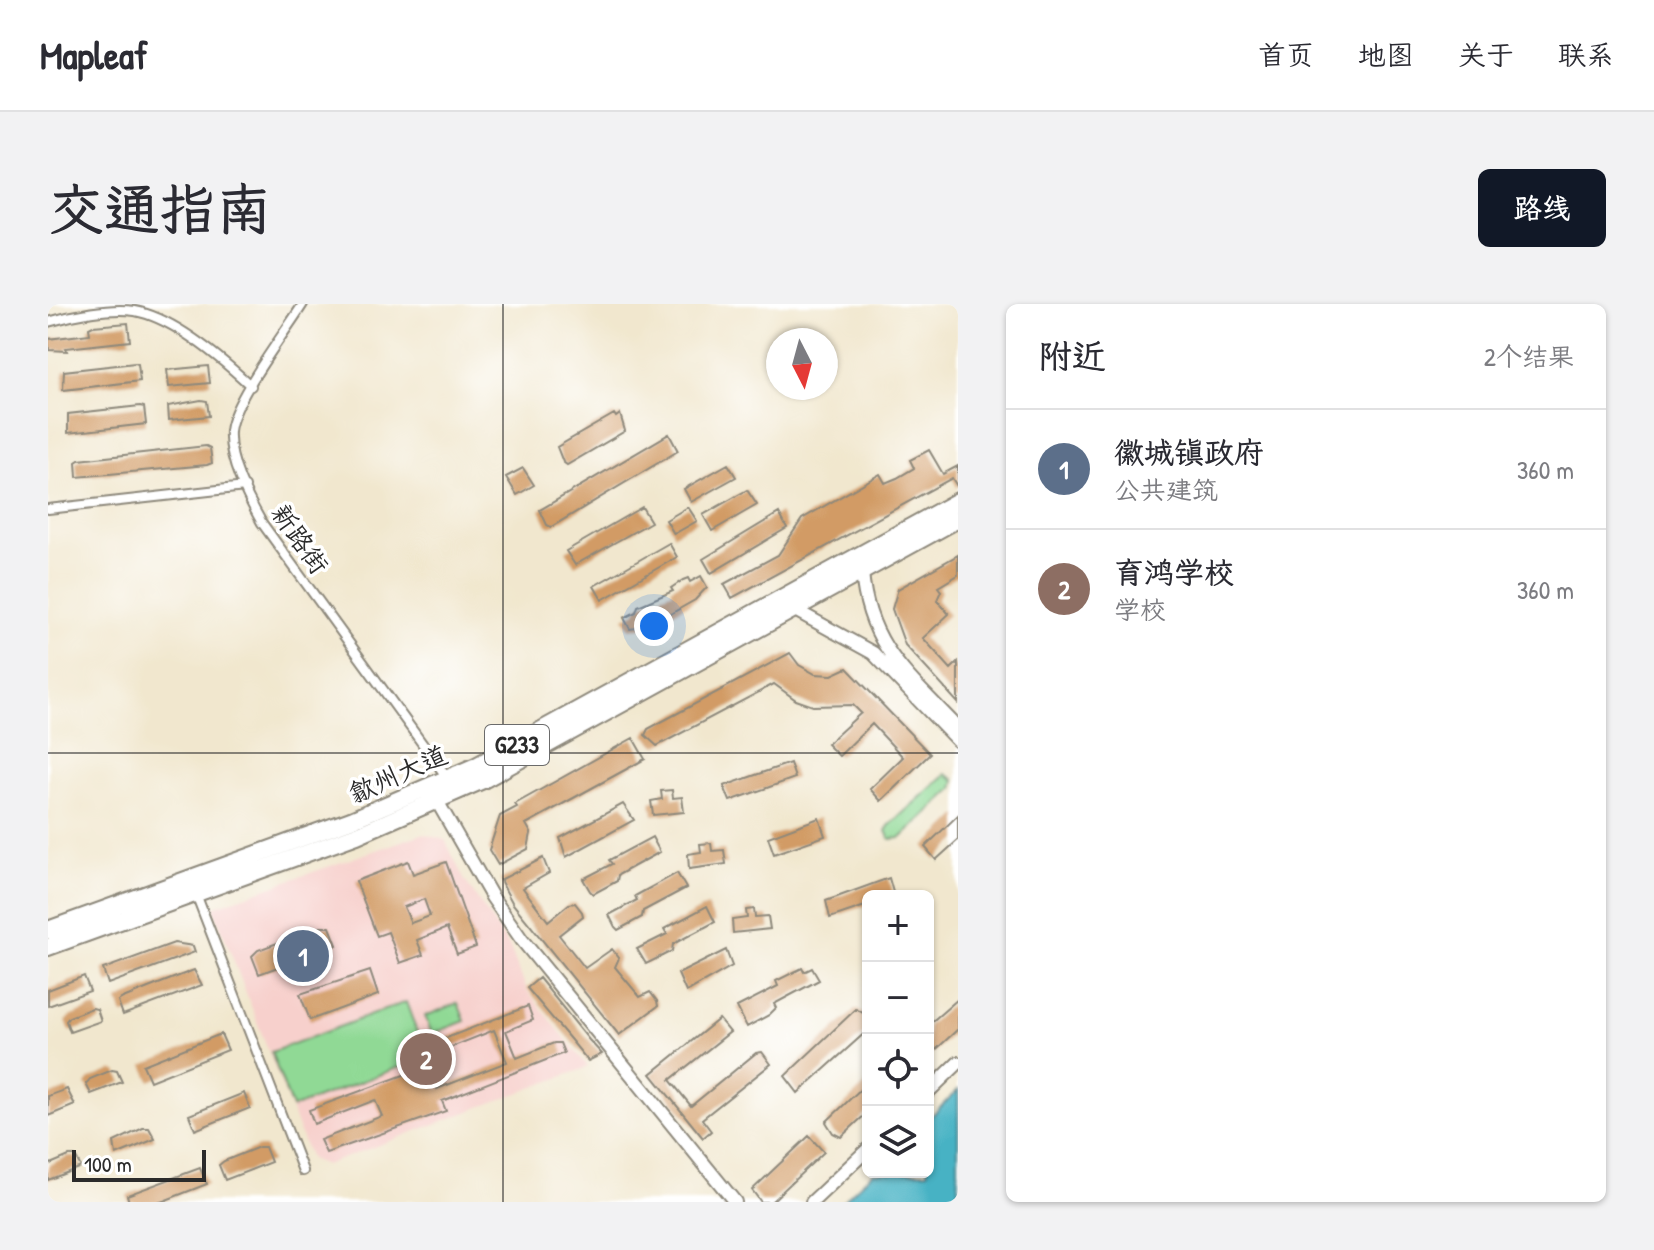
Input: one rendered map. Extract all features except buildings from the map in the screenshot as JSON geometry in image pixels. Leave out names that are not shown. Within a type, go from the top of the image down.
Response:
[{"type":"highway","name":"歙州大道","points":[[48,930],[312,836],[448,779],[566,719],[958,501]]},
{"type":"highway","name":"歙州大道","points":[[48,947],[344,840],[437,801],[529,757],[958,519]]},
{"type":"street","name":"新路街","points":[[303,304],[236,409],[230,433],[245,487],[262,523],[448,779]]},
{"type":"street","points":[[48,322],[120,311],[144,313],[200,344],[251,386]]},
{"type":"street","points":[[48,509],[245,487]]},
{"type":"street","points":[[862,572],[866,607],[877,637],[958,728]]},
{"type":"street","points":[[795,610],[873,653],[958,741]]},
{"type":"street","points":[[437,801],[520,937],[735,1202]]},
{"type":"street","points":[[196,894],[303,1171]]},
{"type":"street","points":[[934,1086],[958,1063]]},
{"type":"street","points":[[812,1202],[862,1155]]},
{"type":"shaded area","points":[[422,834],[445,840],[464,879],[509,946],[527,990],[588,1067],[325,1165],[310,1159],[213,907]]},
{"type":"green space","points":[[946,774],[955,780],[953,789],[901,838],[890,839],[886,831],[889,826]]},
{"type":"green space","points":[[406,1002],[426,1057],[292,1108],[271,1052]]},
{"type":"green space","points":[[458,1003],[465,1021],[432,1034],[425,1016]]},
{"type":"water","points":[[958,1090],[958,1202],[842,1202],[867,1178],[934,1178],[934,1113]]},
{"type":"place","name":"徽城镇政府","points":[[303,956]]},
{"type":"place","name":"育鸿学校","points":[[426,1059]]}]
